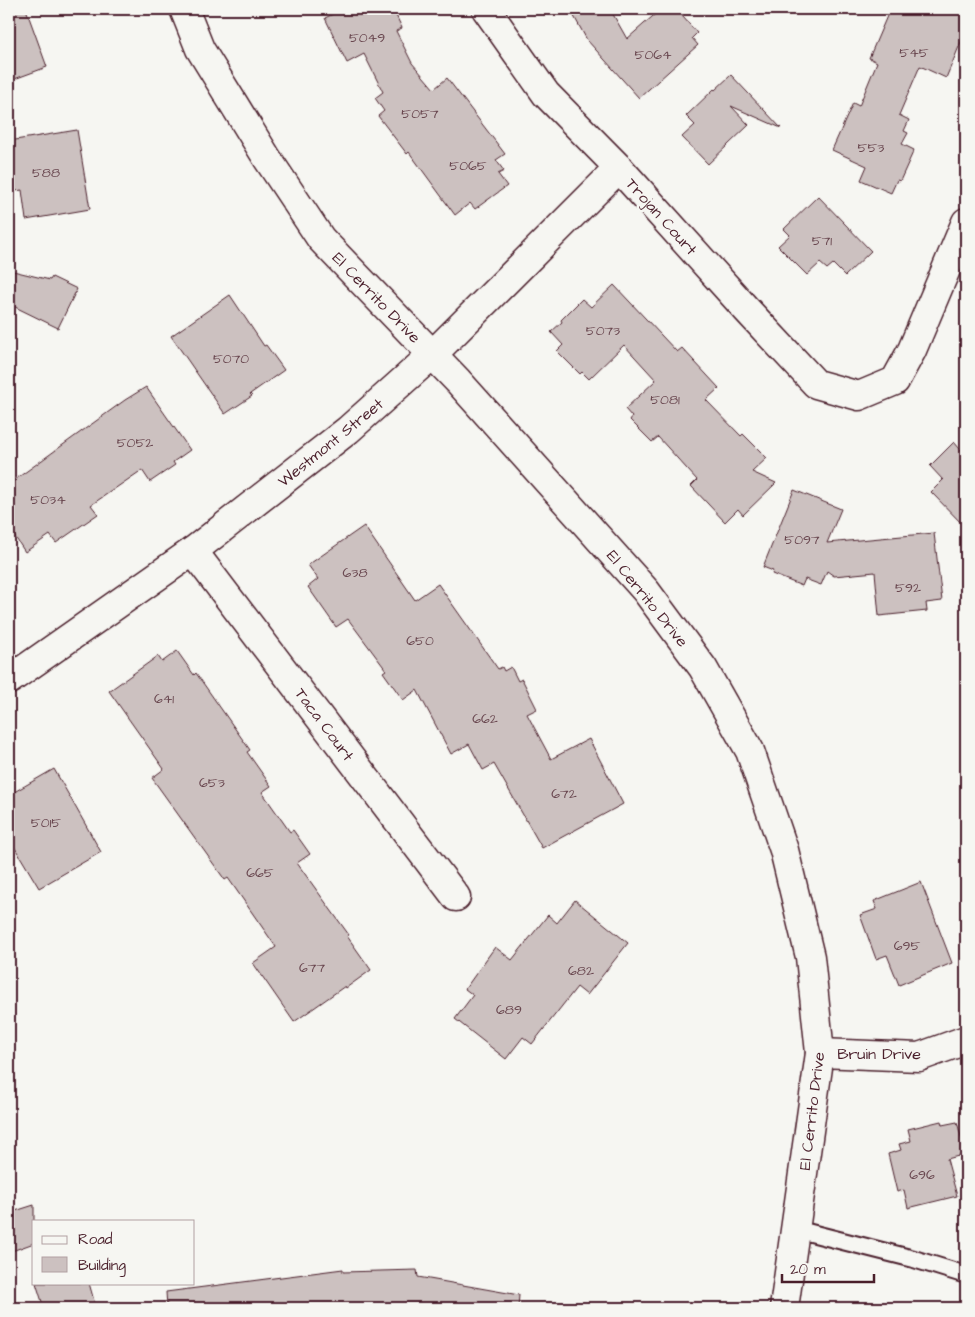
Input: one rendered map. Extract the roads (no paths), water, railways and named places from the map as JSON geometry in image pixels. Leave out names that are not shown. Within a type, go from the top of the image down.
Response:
[{"type":"street","name":"El Cerrito Drive","points":[[184,9],[200,49],[267,158],[321,239],[433,354],[646,591],[703,668],[750,751],[784,850],[810,957],[820,1053],[784,1308]]},
{"type":"street","name":"Trojan Court","points":[[486,9],[546,94],[619,168],[816,384],[859,396],[896,381],[912,350],[966,222]]},
{"type":"street","name":"Westmont Street","points":[[9,680],[193,552],[348,430],[433,354],[619,168]]},
{"type":"street","name":"Taca Court","points":[[193,552],[456,896]]},
{"type":"street","name":"Bruin Drive","points":[[820,1053],[919,1056],[966,1040]]},
{"type":"lane","points":[[796,1229],[914,1259],[966,1276]]}]
